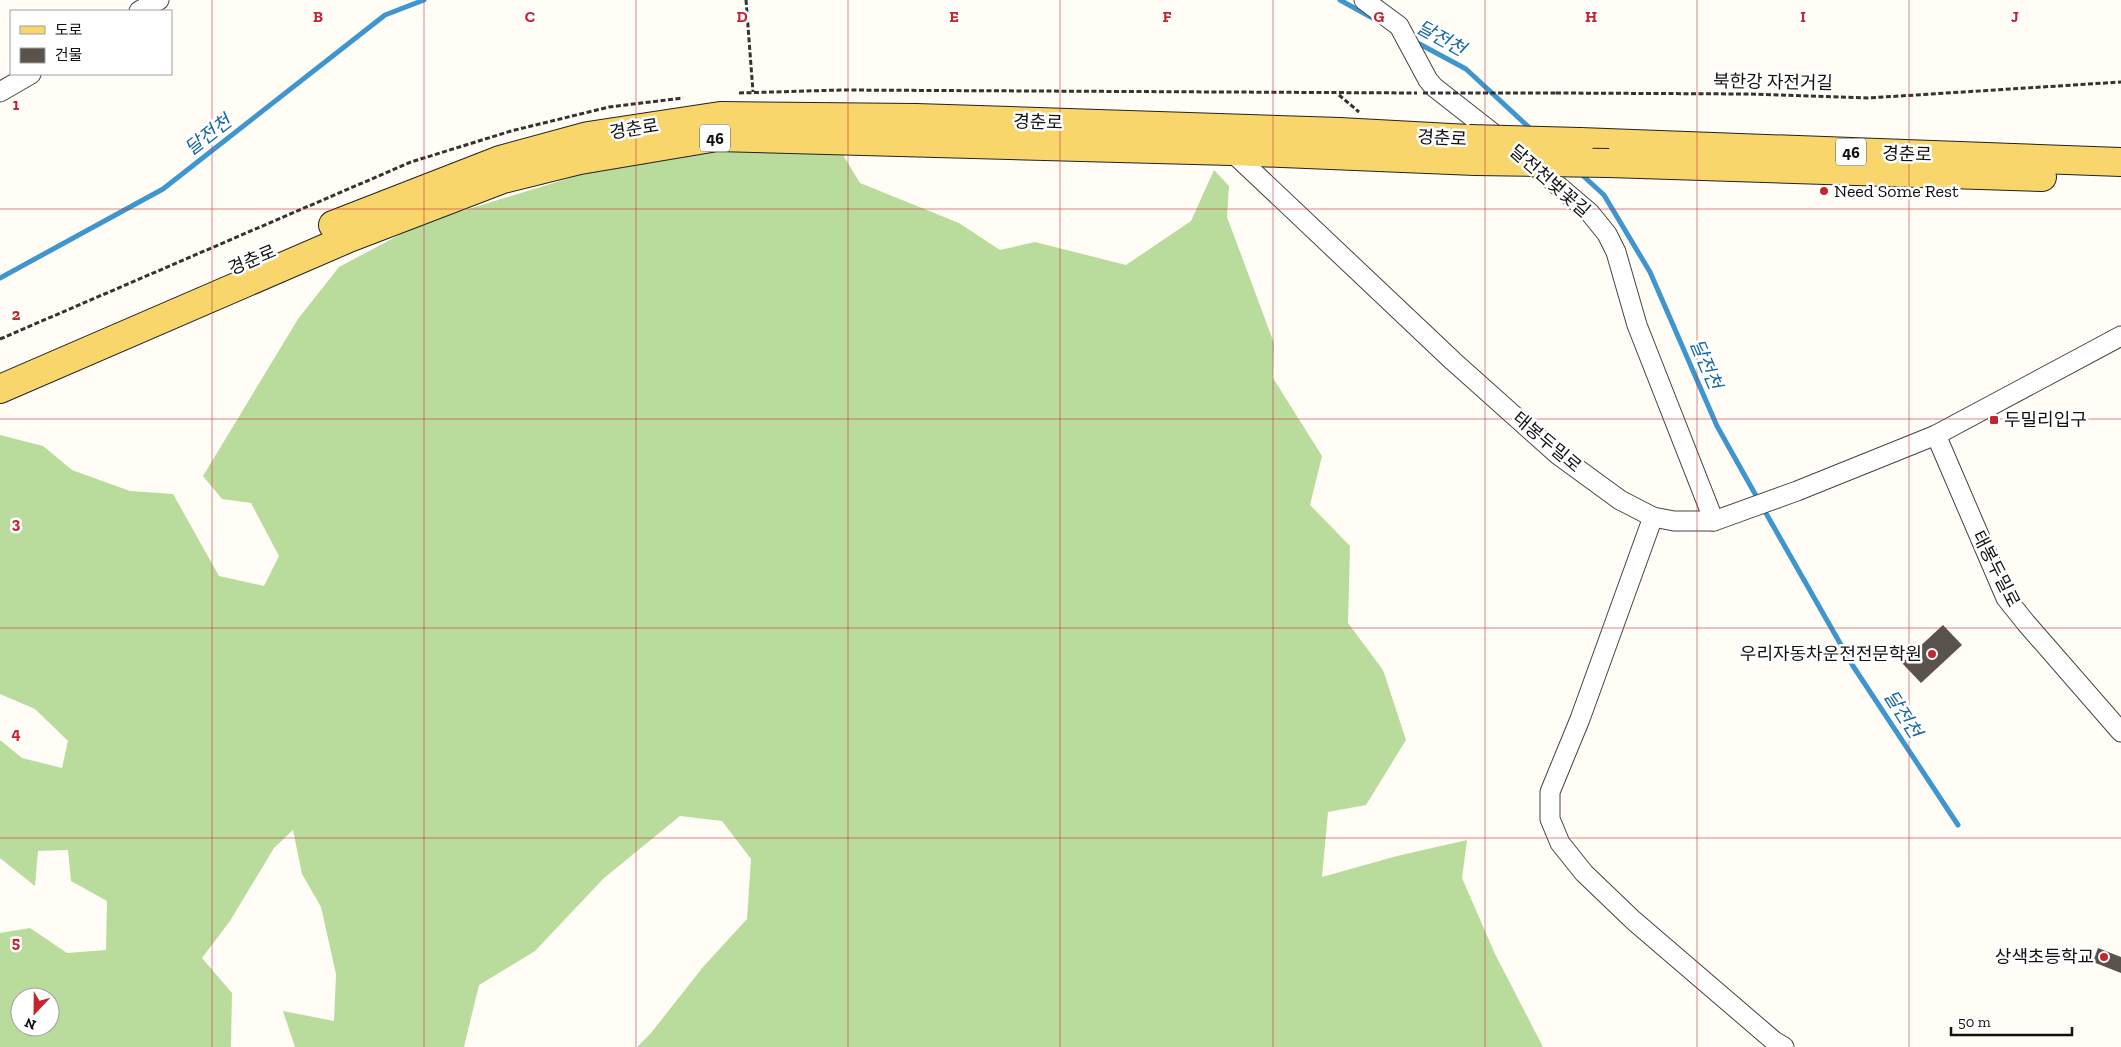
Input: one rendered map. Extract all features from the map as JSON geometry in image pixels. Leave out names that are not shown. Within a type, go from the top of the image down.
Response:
[{"type":"main road","name":"경춘로","points":[[0,368],[376,207],[500,160],[588,136],[720,116],[926,119],[1340,132],[1472,150],[1609,163],[1990,177],[2121,178]]},
{"type":"main road","name":"경춘로","points":[[0,389],[349,238],[503,179],[580,160],[717,137],[1231,151],[1472,150],[1580,142],[2121,162]]},
{"type":"street","points":[[141,10],[158,0]]},
{"type":"street","name":"달전천벚꽃길","points":[[1364,0],[1392,20],[1405,34],[1425,87],[1545,173],[1590,213],[1606,234],[1616,252],[1637,325],[1714,521]]},
{"type":"street","points":[[0,92],[29,75]]},
{"type":"street","name":"태봉두밀로","points":[[1231,151],[1453,361],[1557,454],[1620,500],[1653,517],[1674,521],[1714,521],[1797,491],[1936,435],[2121,336]]},
{"type":"street","name":"태봉두밀로","points":[[1936,435],[2006,598],[2121,732]]},
{"type":"street","points":[[1653,517],[1580,719],[1550,792],[1550,819],[1560,843],[1591,880],[1633,920],[1784,1047]]},
{"type":"path","points":[[746,0],[753,92]]},
{"type":"path","name":"북한강 자전거길","points":[[1425,87],[1556,93],[1750,94],[1868,98],[2082,86],[2121,82]]},
{"type":"green space","points":[[739,145],[843,155],[860,183],[959,223],[1000,250],[1035,242],[1126,265],[1191,221],[1214,170],[1229,186],[1227,217],[1274,343],[1273,378],[1322,456],[1310,505],[1350,546],[1348,623],[1383,670],[1406,740],[1366,805],[1328,812],[1322,877],[1397,856],[1467,840],[1462,878],[1495,954],[1543,1047],[637,1047],[651,1033],[703,967],[747,919],[751,859],[722,821],[680,816],[604,878],[535,951],[479,985],[464,1047],[295,1047],[283,1011],[334,1021],[336,974],[321,907],[302,874],[293,830],[274,848],[230,921],[202,958],[232,993],[231,1047],[0,1047],[0,933],[30,928],[67,953],[106,950],[107,901],[71,881],[68,850],[38,851],[35,886],[0,858],[0,740],[22,758],[62,768],[68,741],[35,709],[0,694],[0,435],[43,446],[72,470],[130,491],[173,494],[219,576],[264,586],[279,556],[251,503],[222,499],[203,476],[298,319],[339,267],[420,224],[586,173]]},
{"type":"building","name":"우리자동차운전전문학원","points":[[1943,625],[1962,645],[1921,683],[1902,663]]},
{"type":"building","points":[[2098,948],[2121,957],[2121,973],[2093,962]]},
{"type":"waterway","name":"달전천","points":[[0,278],[163,189],[385,15],[424,0]]},
{"type":"waterway","name":"달전천","points":[[1340,0],[1378,21]]},
{"type":"waterway","name":"달전천","points":[[1414,41],[1466,69],[1534,132]]},
{"type":"waterway","name":"달전천","points":[[1580,173],[1604,195],[1650,272],[1717,426],[1759,501]]},
{"type":"waterway","name":"달전천","points":[[1763,508],[1853,666],[1958,825]]},
{"type":"place","name":"Need Some Rest","points":[[1824,191]]},
{"type":"place","name":"두밀리입구","points":[[1994,420]]},
{"type":"place","name":"우리자동차운전전문학원","points":[[1932,654]]},
{"type":"place","name":"상색초등학교","points":[[2104,957]]}]
